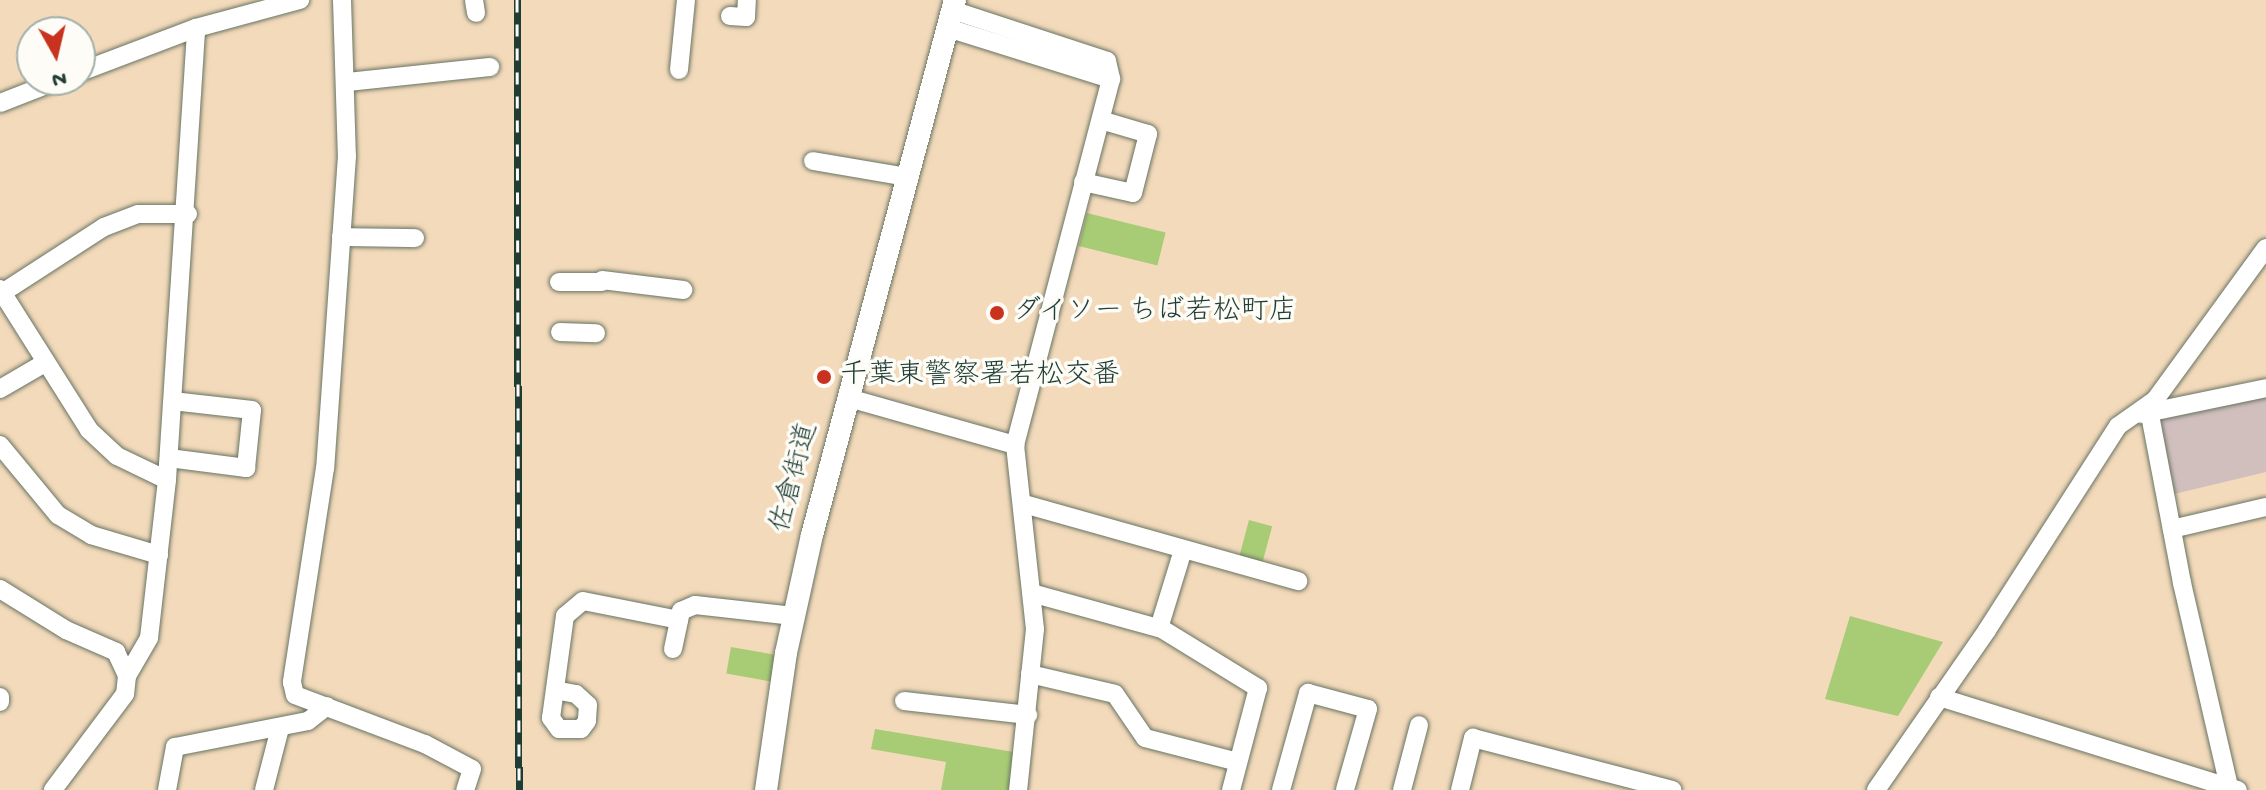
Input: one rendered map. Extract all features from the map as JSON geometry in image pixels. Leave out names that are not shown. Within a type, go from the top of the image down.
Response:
[{"type":"main road","name":"佐倉街道","points":[[766,790],[793,616],[952,13]]},
{"type":"street","points":[[96,66],[248,6],[300,0]]},
{"type":"street","points":[[342,0],[347,82],[341,237],[325,468],[292,682],[295,695],[472,769],[465,790]]},
{"type":"street","points":[[679,70],[686,0]]},
{"type":"street","points":[[730,16],[746,17],[747,0]]},
{"type":"street","points":[[952,13],[1107,61],[1111,79],[1015,445],[1035,594],[1028,715],[1018,790]]},
{"type":"street","points":[[53,790],[125,694],[127,676],[149,638],[167,480],[188,214],[196,28]]},
{"type":"street","points":[[347,82],[490,67]]},
{"type":"street","points":[[1083,182],[1133,193],[1148,134],[1101,120]]},
{"type":"street","points":[[813,161],[908,177]]},
{"type":"street","points":[[167,480],[117,456],[89,430],[43,364],[1,291],[104,227],[138,214],[188,214]]},
{"type":"street","points":[[341,237],[415,238]]},
{"type":"street","points":[[2142,414],[2266,248]]},
{"type":"street","points":[[559,282],[602,281],[683,290]]},
{"type":"street","points":[[560,332],[596,333]]},
{"type":"street","points":[[0,389],[43,364]]},
{"type":"street","points":[[1876,790],[2118,426],[2142,414],[2266,388]]},
{"type":"street","points":[[849,398],[1015,445]]},
{"type":"street","points":[[169,458],[246,468],[252,410],[173,401]]},
{"type":"street","points":[[2142,414],[2234,789]]},
{"type":"street","points":[[0,445],[58,515],[91,535],[159,555]]},
{"type":"street","points":[[1024,504],[1298,581]]},
{"type":"street","points":[[2172,529],[2266,507]]},
{"type":"street","points":[[1159,628],[1183,550]]},
{"type":"street","points":[[0,589],[66,630],[116,652],[127,676]]},
{"type":"street","points":[[1035,594],[1159,628],[1258,688],[1231,790]]},
{"type":"street","points":[[555,690],[565,616],[583,601],[679,620]]},
{"type":"street","points":[[673,649],[681,611],[695,605],[793,616]]},
{"type":"street","points":[[1030,674],[1115,694],[1145,738],[1238,762]]},
{"type":"street","points":[[1281,790],[1308,693],[1368,709],[1345,790]]},
{"type":"street","points":[[1939,697],[2234,789]]},
{"type":"street","points":[[904,701],[1028,715]]},
{"type":"street","points":[[167,790],[175,747],[308,721],[327,706]]},
{"type":"street","points":[[1402,790],[1419,725]]},
{"type":"street","points":[[264,790],[280,728]]},
{"type":"street","points":[[1460,790],[1473,738],[1672,790]]},
{"type":"shaded area","points":[[2266,395],[2266,472],[2170,495],[2155,421]]},
{"type":"green space","points":[[1087,213],[1166,233],[1157,266],[1079,246]]},
{"type":"green space","points":[[1249,520],[1272,526],[1262,565],[1239,559]]},
{"type":"green space","points":[[1850,616],[1943,642],[1898,716],[1825,699]]},
{"type":"green space","points":[[731,647],[780,656],[776,682],[726,674]]},
{"type":"green space","points":[[875,729],[1014,752],[1009,790],[941,790],[946,762],[871,749]]},
{"type":"railway","points":[[517,0],[519,790]]},
{"type":"place","name":"ダイソー ちば若松町店","points":[[997,313]]},
{"type":"place","name":"千葉東警察署若松交番","points":[[824,377]]}]
